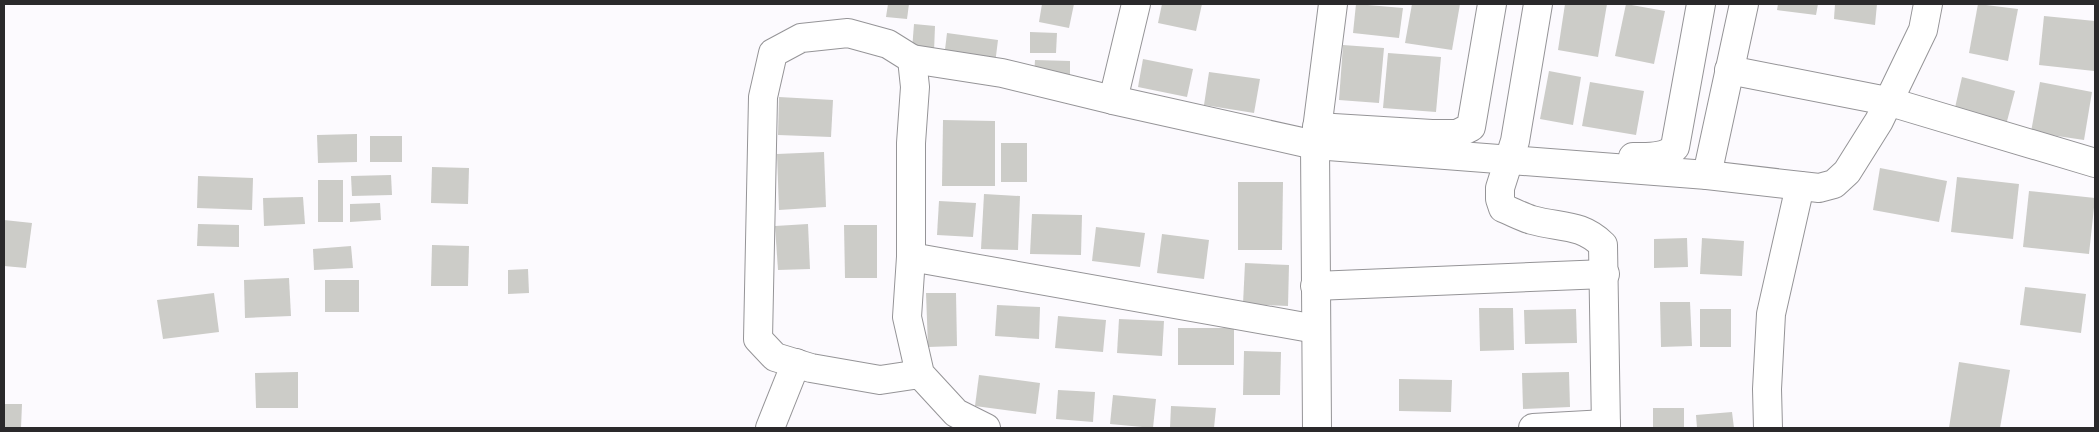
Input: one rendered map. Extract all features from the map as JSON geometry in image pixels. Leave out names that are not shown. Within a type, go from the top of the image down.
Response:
[{"type":"street","points":[[1112,100],[1136,4]]},
{"type":"street","points":[[1317,428],[1315,286],[1316,136],[1333,4]]},
{"type":"street","points":[[1316,136],[1457,134],[1471,127],[1492,4]]},
{"type":"street","points":[[1533,428],[1606,426],[1604,245],[1593,235],[1578,228],[1532,220],[1503,208],[1500,199],[1500,188],[1511,151],[1538,4]]},
{"type":"street","points":[[920,374],[880,380],[796,363],[775,357],[758,338],[764,97],[773,53],[801,38],[848,33],[888,44],[912,59],[1002,73],[1112,100],[1316,136],[1511,151],[1634,158],[1660,156],[1671,152],[1675,147],[1701,4]]},
{"type":"street","points":[[1707,175],[1744,4]]},
{"type":"street","points":[[1511,151],[1819,188],[1834,184],[1847,172],[1879,121],[1887,101],[1923,30],[1928,4]]},
{"type":"street","points":[[912,59],[915,87],[910,143],[910,257],[907,317],[920,374],[956,413],[986,428]]},
{"type":"street","points":[[1729,70],[1887,101],[2095,163]]},
{"type":"street","points":[[1768,428],[1766,389],[1771,314],[1800,186]]},
{"type":"street","points":[[910,257],[1316,329]]},
{"type":"street","points":[[1315,286],[1605,274]]},
{"type":"street","points":[[770,428],[796,363]]},
{"type":"building","points":[[888,4],[909,4],[907,19],[886,17]]},
{"type":"building","points":[[1042,4],[1074,4],[1069,28],[1039,22]]},
{"type":"building","points":[[1162,4],[1202,4],[1196,31],[1158,23]]},
{"type":"building","points":[[1356,4],[1403,8],[1399,38],[1353,33]]},
{"type":"building","points":[[1412,4],[1460,4],[1452,50],[1405,43]]},
{"type":"building","points":[[1565,4],[1607,4],[1598,57],[1558,50]]},
{"type":"building","points":[[1626,4],[1665,11],[1654,64],[1615,56]]},
{"type":"building","points":[[1778,4],[1818,4],[1816,15],[1777,10]]},
{"type":"building","points":[[1835,4],[1877,4],[1875,25],[1834,19]]},
{"type":"building","points":[[1978,4],[2018,9],[2008,61],[1969,53]]},
{"type":"building","points":[[2044,16],[2095,21],[2094,71],[2039,65]]},
{"type":"building","points":[[914,24],[935,26],[934,52],[912,50]]},
{"type":"building","points":[[1030,32],[1057,33],[1056,53],[1030,53]]},
{"type":"building","points":[[947,33],[998,40],[995,64],[944,58]]},
{"type":"building","points":[[1343,45],[1384,48],[1379,103],[1339,100]]},
{"type":"building","points":[[1388,53],[1441,57],[1436,112],[1383,108]]},
{"type":"building","points":[[1143,59],[1193,69],[1187,97],[1138,87]]},
{"type":"building","points":[[1035,60],[1070,61],[1070,77],[1034,76]]},
{"type":"building","points":[[1549,71],[1581,77],[1573,125],[1540,119]]},
{"type":"building","points":[[1209,72],[1260,79],[1254,113],[1204,105]]},
{"type":"building","points":[[1962,77],[2015,91],[2006,125],[1954,112]]},
{"type":"building","points":[[1590,82],[1644,91],[1636,135],[1582,126]]},
{"type":"building","points":[[2040,82],[2092,92],[2084,140],[2031,132]]},
{"type":"building","points":[[779,97],[833,100],[831,137],[778,135]]},
{"type":"building","points":[[943,120],[995,121],[995,186],[942,186]]},
{"type":"building","points":[[357,134],[357,162],[318,163],[317,135]]},
{"type":"building","points":[[370,136],[402,136],[402,162],[370,162]]},
{"type":"building","points":[[1001,143],[1027,143],[1027,182],[1001,182]]},
{"type":"building","points":[[824,152],[826,207],[779,210],[777,154]]},
{"type":"building","points":[[432,167],[469,168],[468,204],[431,203]]},
{"type":"building","points":[[1880,168],[1947,181],[1939,222],[1873,210]]},
{"type":"building","points":[[391,175],[392,195],[352,196],[351,176]]},
{"type":"building","points":[[198,176],[253,178],[252,210],[197,208]]},
{"type":"building","points":[[1957,177],[2019,184],[2013,239],[1951,232]]},
{"type":"building","points":[[318,180],[343,180],[343,222],[318,222]]},
{"type":"building","points":[[1238,182],[1283,182],[1282,250],[1238,250]]},
{"type":"building","points":[[2029,191],[2095,198],[2089,254],[2023,247]]},
{"type":"building","points":[[984,194],[1020,196],[1018,250],[981,249]]},
{"type":"building","points":[[303,197],[305,224],[264,226],[263,198]]},
{"type":"building","points":[[939,201],[976,203],[973,237],[937,235]]},
{"type":"building","points":[[380,203],[381,220],[350,222],[350,204]]},
{"type":"building","points":[[1032,214],[1082,215],[1081,255],[1030,254]]},
{"type":"building","points":[[4,220],[32,223],[26,268],[4,266]]},
{"type":"building","points":[[198,224],[239,225],[239,247],[197,246]]},
{"type":"building","points":[[808,224],[810,269],[778,270],[775,226]]},
{"type":"building","points":[[844,225],[877,225],[877,278],[845,278]]},
{"type":"building","points":[[1096,227],[1145,233],[1140,267],[1092,261]]},
{"type":"building","points":[[1162,234],[1209,240],[1204,279],[1157,273]]},
{"type":"building","points":[[1687,238],[1688,267],[1654,268],[1654,239]]},
{"type":"building","points":[[1702,238],[1744,241],[1742,276],[1700,274]]},
{"type":"building","points":[[432,245],[469,246],[468,286],[431,286]]},
{"type":"building","points":[[351,246],[353,268],[314,270],[313,249]]},
{"type":"building","points":[[1245,263],[1289,265],[1288,306],[1243,304]]},
{"type":"building","points":[[528,269],[529,293],[508,294],[508,270]]},
{"type":"building","points":[[289,278],[291,316],[245,318],[244,280]]},
{"type":"building","points":[[325,280],[359,280],[359,312],[325,312]]},
{"type":"building","points":[[2025,287],[2086,294],[2081,333],[2020,325]]},
{"type":"building","points":[[214,293],[219,332],[163,339],[157,300]]},
{"type":"building","points":[[926,293],[956,293],[957,346],[928,347]]},
{"type":"building","points":[[1660,302],[1690,302],[1692,346],[1661,347]]},
{"type":"building","points":[[997,305],[1040,307],[1039,339],[995,336]]},
{"type":"building","points":[[1479,308],[1513,308],[1514,350],[1480,351]]},
{"type":"building","points":[[1576,309],[1577,343],[1525,344],[1524,310]]},
{"type":"building","points":[[1700,309],[1731,309],[1731,347],[1700,347]]},
{"type":"building","points":[[1058,316],[1106,320],[1103,352],[1055,348]]},
{"type":"building","points":[[1119,319],[1164,321],[1162,356],[1117,353]]},
{"type":"building","points":[[1178,328],[1234,328],[1234,365],[1178,365]]},
{"type":"building","points":[[1244,351],[1281,352],[1280,395],[1243,395]]},
{"type":"building","points":[[1959,362],[2010,370],[2000,428],[1949,428]]},
{"type":"building","points":[[298,372],[298,408],[256,408],[255,373]]},
{"type":"building","points":[[1569,372],[1570,407],[1523,409],[1522,373]]},
{"type":"building","points":[[979,375],[1040,383],[1036,414],[975,406]]},
{"type":"building","points":[[1399,379],[1452,380],[1451,412],[1399,411]]},
{"type":"building","points":[[1058,390],[1095,392],[1093,422],[1056,419]]},
{"type":"building","points":[[1113,395],[1156,399],[1153,428],[1110,424]]},
{"type":"building","points":[[4,404],[22,404],[21,428],[4,428]]},
{"type":"building","points":[[1171,406],[1216,408],[1214,428],[1170,428]]},
{"type":"building","points":[[1653,408],[1684,408],[1684,428],[1653,428]]},
{"type":"building","points":[[1732,412],[1734,428],[1697,428],[1696,415]]}]
